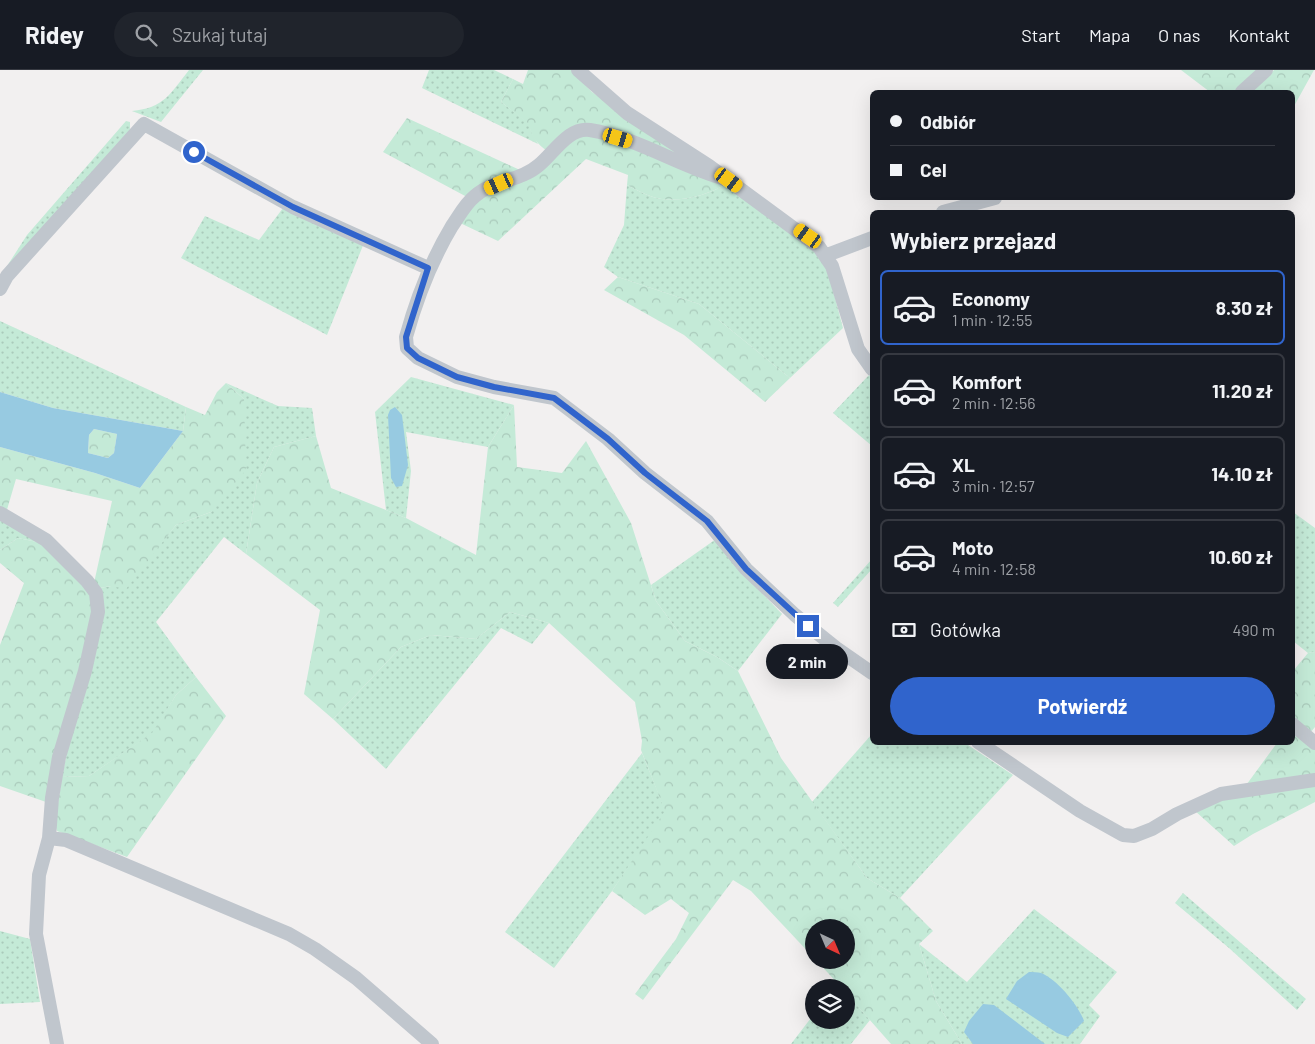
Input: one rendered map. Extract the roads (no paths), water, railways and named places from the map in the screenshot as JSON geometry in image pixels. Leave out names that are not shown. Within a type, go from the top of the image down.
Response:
[{"type":"street","points":[[578,70],[627,113],[729,180],[808,236],[827,255],[858,349],[870,366]]},
{"type":"street","points":[[1244,90],[1266,70]]},
{"type":"street","points":[[0,289],[7,276],[144,124],[293,207],[428,268]]},
{"type":"street","points":[[729,180],[705,174],[632,143],[588,130],[569,135],[539,165],[523,176],[476,194],[464,208],[428,268],[406,337],[407,348],[418,358],[457,377],[494,387],[554,398],[608,439],[645,473],[707,521],[746,569],[794,615],[870,672]]},
{"type":"street","points":[[950,210],[988,200]]},
{"type":"street","points":[[827,255],[870,239]]},
{"type":"street","points":[[0,513],[46,540],[87,581],[96,593],[98,612],[87,661],[59,757],[52,798],[50,838],[39,875],[36,934],[57,1044]]},
{"type":"street","points":[[1295,726],[1315,743]]},
{"type":"street","points":[[982,745],[1080,811],[1123,835],[1134,836],[1152,829],[1184,811],[1221,794],[1315,780]]},
{"type":"street","points":[[50,838],[74,844],[305,943],[356,978],[432,1044]]},
{"type":"water","points":[[0,392],[53,408],[183,431],[140,488],[95,473],[0,447]],"holes":[[[94,429],[117,434],[114,453],[108,458],[88,453],[89,435]]]},
{"type":"water","points":[[395,407],[402,415],[408,465],[402,486],[396,487],[391,478],[388,415],[390,410]]},
{"type":"water","points":[[1029,972],[1041,973],[1054,981],[1077,1008],[1084,1021],[1068,1037],[1057,1033],[1006,999],[1017,981]]},
{"type":"water","points":[[983,1004],[994,1005],[1045,1044],[973,1044],[964,1032],[969,1021]]}]
